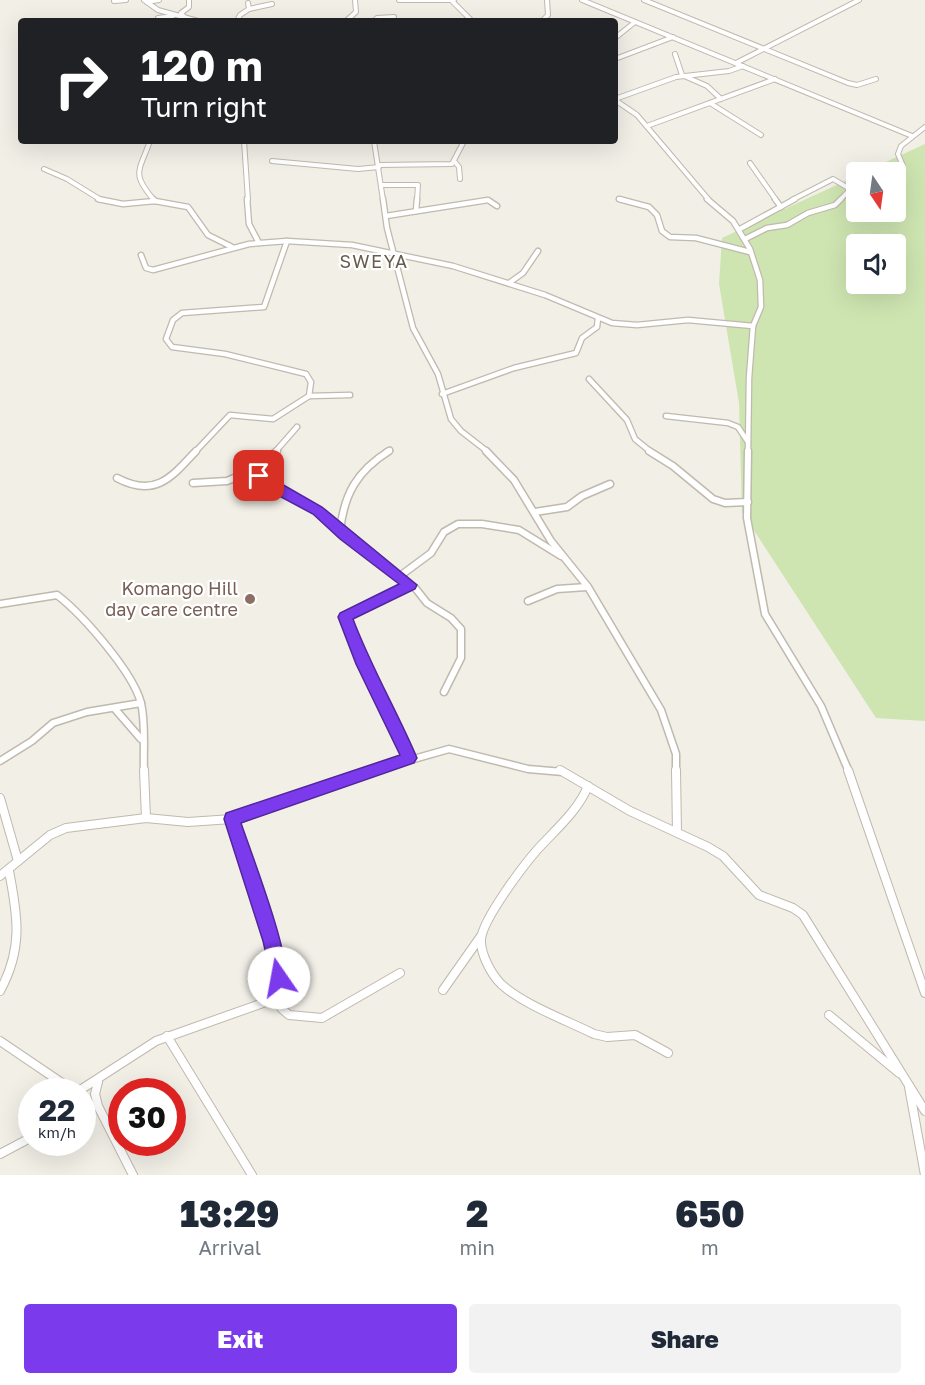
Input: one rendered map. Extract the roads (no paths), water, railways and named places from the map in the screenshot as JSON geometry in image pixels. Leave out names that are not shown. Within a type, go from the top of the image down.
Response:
[{"type":"street","points":[[114,1],[126,0]]},
{"type":"street","points":[[145,1],[159,0]]},
{"type":"street","points":[[185,18],[181,15],[189,7],[189,0]]},
{"type":"street","points":[[349,18],[356,12],[355,0]]},
{"type":"street","points":[[399,0],[453,0],[471,18]]},
{"type":"street","points":[[545,18],[548,15],[547,0]]},
{"type":"street","points":[[582,0],[590,1],[635,22],[912,136]]},
{"type":"street","points":[[644,0],[848,83],[857,85],[876,79]]},
{"type":"street","points":[[736,63],[859,0]]},
{"type":"street","points":[[145,1],[185,18]]},
{"type":"street","points":[[248,3],[249,9]]},
{"type":"street","points":[[238,18],[249,9],[272,4]]},
{"type":"street","points":[[158,18],[174,15]]},
{"type":"street","points":[[377,18],[394,17]]},
{"type":"street","points":[[618,36],[635,22]]},
{"type":"street","points":[[618,58],[657,41],[674,37]]},
{"type":"street","points":[[675,54],[682,75],[707,87],[721,99]]},
{"type":"street","points":[[618,98],[682,75],[729,70],[743,66]]},
{"type":"street","points":[[647,126],[776,79]]},
{"type":"street","points":[[618,101],[637,115],[703,195],[740,229],[760,280],[761,307],[753,326],[748,528],[765,614],[831,727],[863,808],[925,993]]},
{"type":"street","points":[[710,103],[761,135]]},
{"type":"street","points":[[902,162],[898,150],[925,127]]},
{"type":"street","points":[[149,144],[138,175],[139,182],[155,201]]},
{"type":"street","points":[[244,144],[249,224],[259,243]]},
{"type":"street","points":[[375,144],[386,216],[413,328],[434,364],[442,394],[454,424],[502,465],[588,588],[662,710],[676,754],[677,832]]},
{"type":"street","points":[[455,162],[463,144]]},
{"type":"street","points":[[272,161],[358,169],[455,162]]},
{"type":"street","points":[[455,162],[459,166],[460,179]]},
{"type":"street","points":[[750,163],[782,207]]},
{"type":"street","points":[[44,169],[67,179],[100,200],[123,204],[155,201],[188,207],[208,235],[232,247]]},
{"type":"street","points":[[740,229],[830,179],[846,187]]},
{"type":"street","points":[[381,185],[411,183],[418,185],[416,211]]},
{"type":"street","points":[[745,239],[767,228],[787,225],[808,213],[830,207],[846,193]]},
{"type":"street","points":[[619,199],[650,207],[657,215],[662,231],[670,237],[696,238],[750,252]]},
{"type":"street","points":[[386,216],[453,202],[488,200],[497,206]]},
{"type":"street","points":[[287,241],[264,307],[182,313],[176,315],[171,323],[166,339],[172,347],[225,354],[306,374],[310,382],[309,396]]},
{"type":"street","points":[[141,255],[146,268],[153,270],[189,262],[232,247],[259,243],[287,241],[352,245],[453,266],[510,283],[598,318],[626,325],[687,320],[753,326]]},
{"type":"street","points":[[510,283],[523,273],[538,251]]},
{"type":"street","points":[[442,394],[514,368],[576,353],[582,338],[597,327],[598,318]]},
{"type":"street","points":[[589,379],[627,420],[635,440],[641,446],[673,466],[713,499],[725,503],[748,502]]},
{"type":"street","points":[[117,478],[138,488],[158,485],[185,465],[230,415],[273,419],[309,396],[350,395]]},
{"type":"street","points":[[666,416],[728,423],[738,427],[749,442]]},
{"type":"street","points":[[193,483],[227,481],[251,471],[283,446],[297,427]]},
{"type":"street","points":[[340,531],[345,500],[352,483],[368,463],[390,450]]},
{"type":"street","points":[[251,471],[269,485],[317,510],[340,531],[422,594],[427,603],[451,618],[461,629],[461,658],[444,692]]},
{"type":"street","points":[[535,512],[567,507],[582,496],[610,484]]},
{"type":"street","points":[[400,576],[431,553],[444,532],[458,524],[468,523],[519,530],[531,535],[565,558]]},
{"type":"street","points":[[409,758],[397,729],[363,664],[345,617],[410,585]]},
{"type":"street","points":[[528,601],[549,591],[569,587],[588,588]]},
{"type":"street","points":[[0,604],[57,595],[73,607],[130,679],[141,703],[146,818]]},
{"type":"street","points":[[0,761],[32,741],[53,723],[87,712],[116,709],[141,703]]},
{"type":"street","points":[[116,709],[141,739]]},
{"type":"street","points":[[0,876],[50,836],[66,828],[146,818],[196,822],[232,819],[438,750],[460,750],[518,767],[560,770],[630,811],[723,856],[767,900],[793,908],[803,915],[925,1111]]},
{"type":"street","points":[[443,990],[481,936],[502,897],[530,858],[582,801],[588,786]]},
{"type":"street","points":[[0,798],[18,861]]},
{"type":"street","points":[[232,819],[271,941],[279,978],[277,998],[282,1009],[289,1015],[322,1018],[384,980],[400,973]]},
{"type":"street","points":[[0,991],[11,971],[14,958],[16,903],[9,871]]},
{"type":"street","points":[[481,936],[481,946],[491,972],[516,995],[594,1034],[607,1037],[635,1035],[668,1053]]},
{"type":"street","points":[[133,1175],[98,1106],[95,1094],[98,1082],[143,1048],[167,1036],[191,1026],[260,1008],[277,998]]},
{"type":"street","points":[[829,1015],[907,1081],[925,1175]]},
{"type":"street","points":[[167,1036],[252,1175]]},
{"type":"street","points":[[0,1041],[4,1046],[54,1078]]},
{"type":"street","points":[[0,1154],[18,1146]]},
{"type":"place","name":"Komango Hill day care centre","points":[[250,599]]},
{"type":"district","name":"SWEYA","points":[[374,262]]}]
